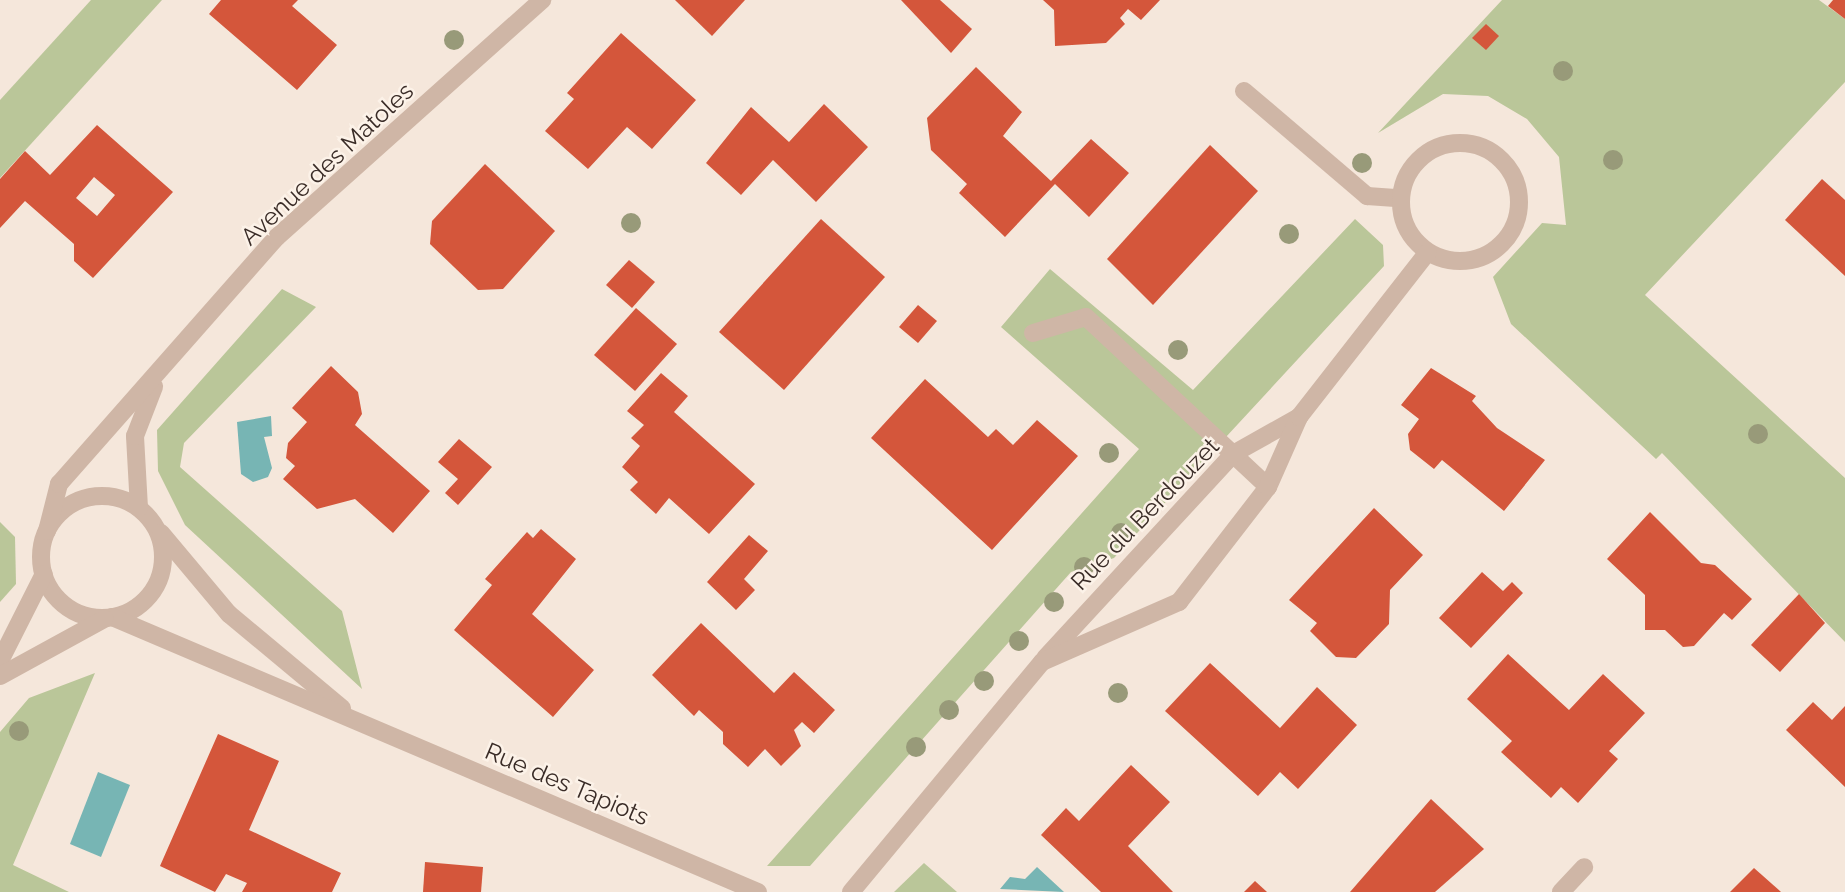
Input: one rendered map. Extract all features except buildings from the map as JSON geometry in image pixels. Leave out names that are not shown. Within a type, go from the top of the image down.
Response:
[{"type":"street","name":"Avenue des Matoles","points":[[47,531],[59,484],[158,377],[277,237],[542,0]]},
{"type":"street","points":[[1244,91],[1367,196],[1399,198]]},
{"type":"street","points":[[1463,142],[1492,152],[1510,169],[1519,211],[1499,247],[1456,261],[1428,252],[1406,229],[1399,198],[1409,169],[1432,148],[1463,142]]},
{"type":"street","name":"Rue du Berdouzet","points":[[1042,662],[1179,602],[1268,487],[1299,417],[1428,252]]},
{"type":"street","points":[[1033,333],[1086,317],[1268,487]]},
{"type":"street","name":"Avenue des Matoles","points":[[139,508],[135,436],[158,377]]},
{"type":"street","name":"Rue du Berdouzet","points":[[851,892],[1042,662],[1233,454],[1299,417]]},
{"type":"street","points":[[0,660],[44,574],[47,531],[70,505],[87,497],[105,496],[139,508],[156,528],[163,547],[157,585],[145,600],[0,676]]},
{"type":"street","name":"Rue des Tapiots","points":[[156,528],[229,614],[358,721]]},
{"type":"street","points":[[44,574],[63,603],[109,617]]},
{"type":"street","name":"Rue des Tapiots","points":[[109,617],[758,892]]},
{"type":"street","points":[[1561,892],[1584,867]]},
{"type":"green space","points":[[91,0],[162,0],[0,178],[0,100]]},
{"type":"green space","points":[[1502,0],[1819,0],[1845,19],[1845,82],[1645,295],[1845,478],[1845,642],[1662,453],[1656,459],[1511,324],[1493,277],[1542,223],[1566,225],[1559,157],[1527,119],[1488,96],[1443,94],[1378,133]]},
{"type":"green space","points":[[1355,219],[1383,245],[1384,266],[1114,558],[1071,572],[810,866],[767,866],[1139,449],[1001,327],[1050,269],[1193,390]]},
{"type":"green space","points":[[282,289],[316,307],[184,443],[180,467],[342,611],[362,689],[185,525],[158,471],[157,430]]},
{"type":"green space","points":[[0,522],[15,537],[16,584],[0,602]]},
{"type":"green space","points":[[95,673],[13,865],[69,892],[0,892],[0,732],[29,698]]},
{"type":"green space","points":[[924,863],[957,892],[894,892]]},
{"type":"water","points":[[271,416],[272,436],[264,437],[272,468],[268,477],[253,482],[241,474],[237,422]]},
{"type":"water","points":[[98,772],[130,785],[101,857],[70,844]]},
{"type":"water","points":[[1037,867],[1064,892],[1000,889],[1010,877],[1025,879]]}]
